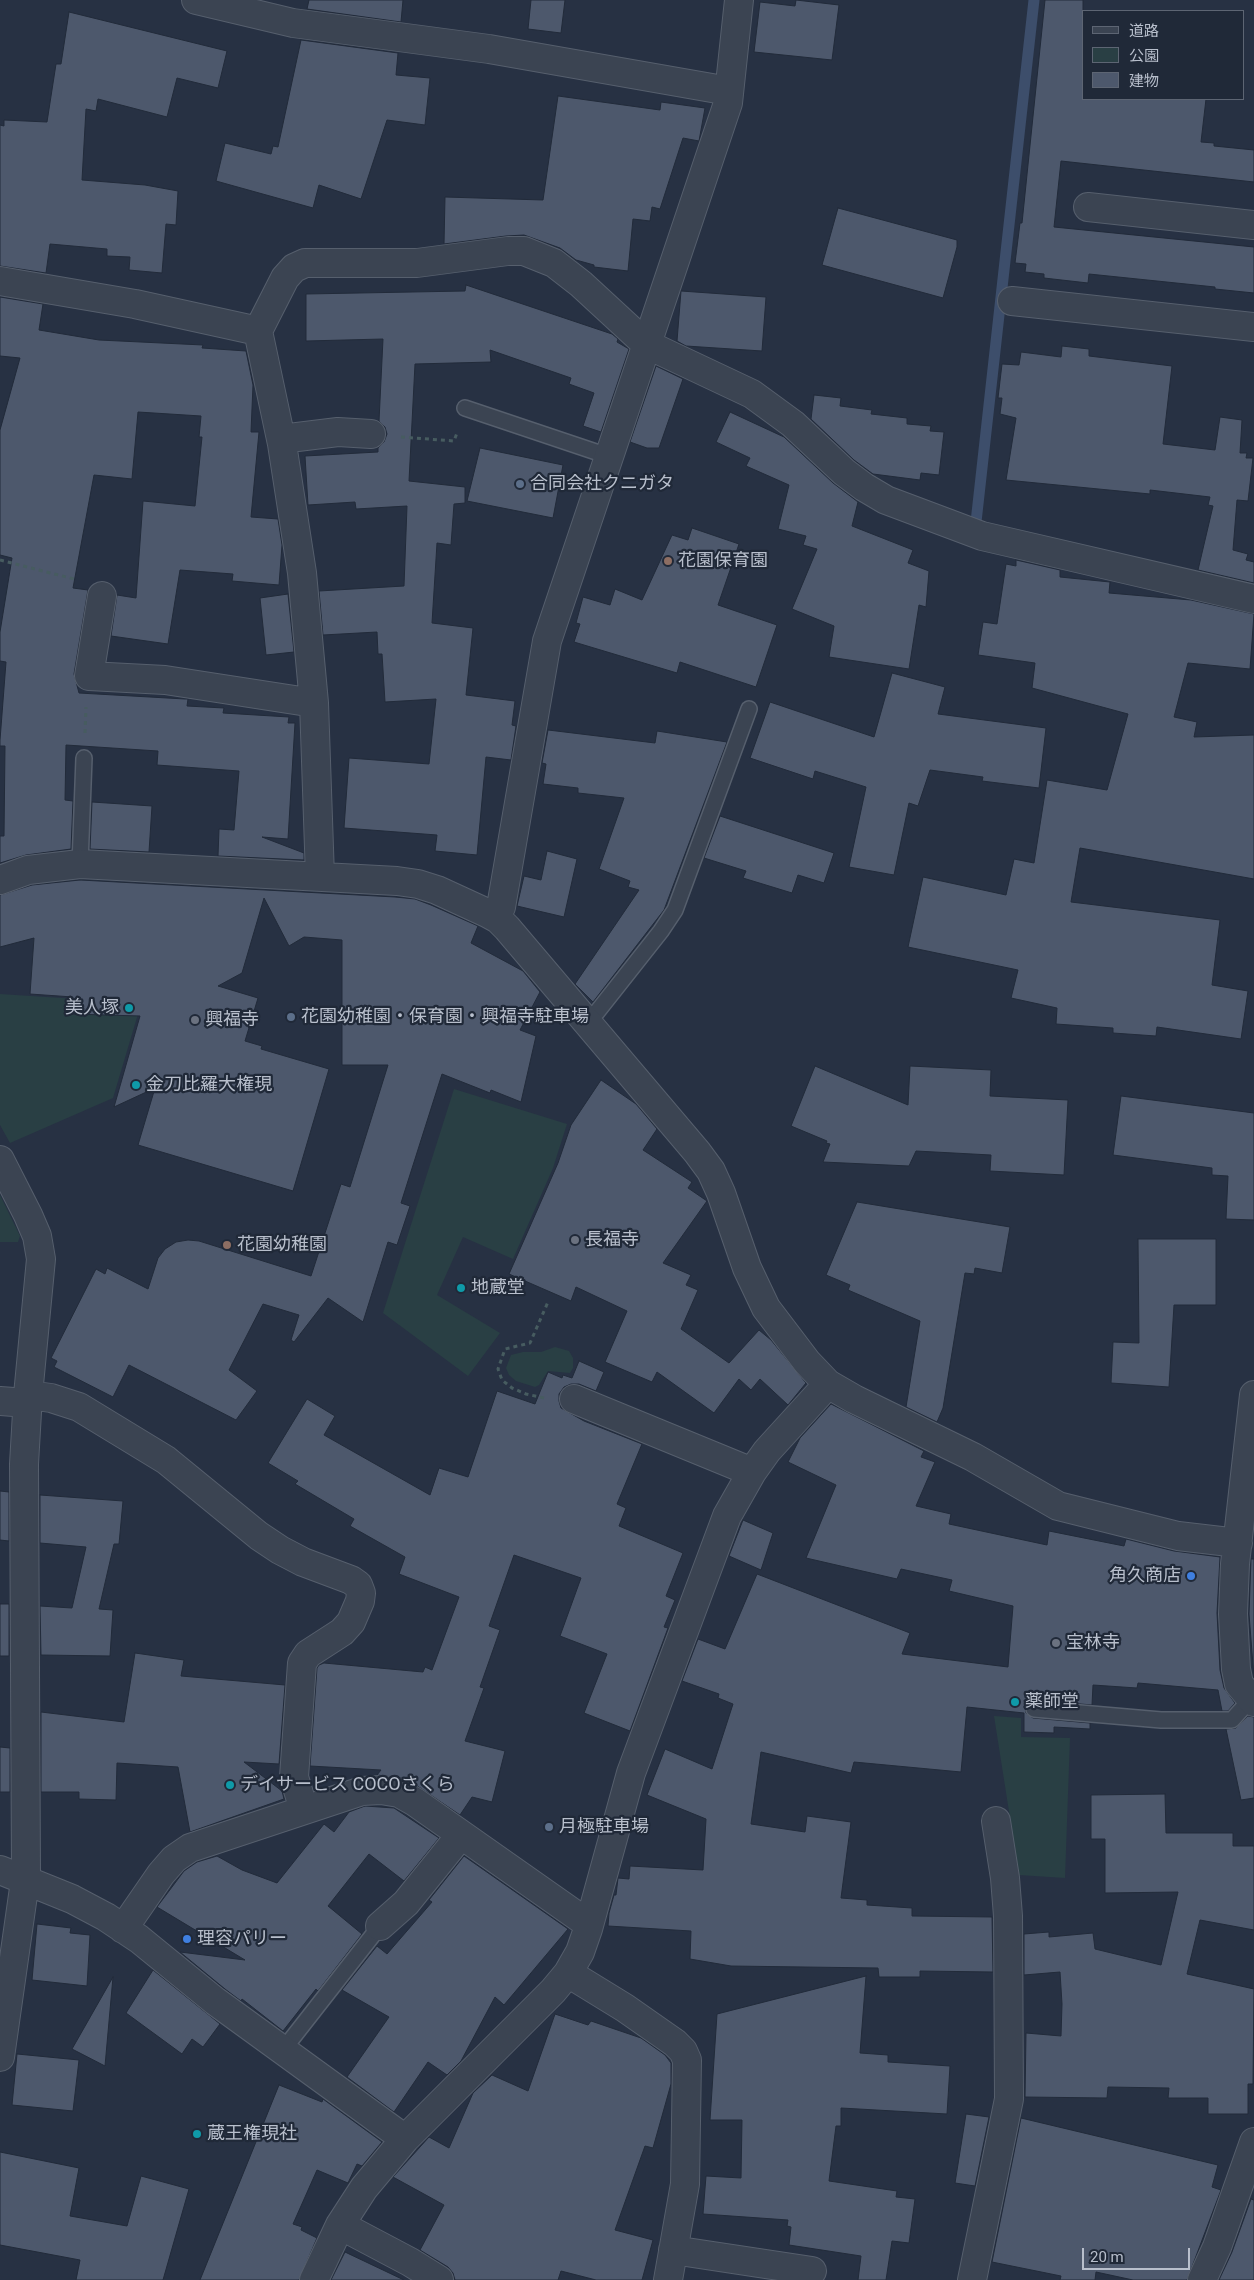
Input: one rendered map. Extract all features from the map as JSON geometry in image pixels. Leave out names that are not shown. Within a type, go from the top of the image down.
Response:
[{"type":"street","points":[[196,0],[302,24],[489,49],[729,91]]},
{"type":"street","points":[[495,917],[501,907],[547,641],[728,103],[739,0]]},
{"type":"street","points":[[1088,207],[1254,225]]},
{"type":"street","points":[[320,878],[314,703],[302,574],[281,439],[258,331],[285,278],[294,268],[305,262],[417,263],[508,251],[524,251],[554,263],[581,284],[646,344],[752,394],[793,424],[864,487],[910,510],[982,536],[1254,598]]},
{"type":"street","points":[[0,281],[135,304],[258,331]]},
{"type":"street","points":[[1012,301],[1254,327]]},
{"type":"street","points":[[281,439],[338,432],[371,434]]},
{"type":"street","points":[[102,596],[89,676],[165,680],[314,703]]},
{"type":"street","points":[[0,880],[28,870],[80,864],[418,884],[495,917],[507,928],[711,1171],[747,1268],[766,1308],[806,1362],[828,1384],[854,1399],[973,1457],[1058,1506],[1178,1536],[1238,1543]]},
{"type":"street","points":[[0,1160],[37,1236],[41,1259],[24,1464],[27,1833],[12,1875],[0,2057]]},
{"type":"street","points":[[314,2280],[340,2225],[364,2188],[405,2139],[553,1991],[568,1973],[580,1952],[618,1813],[642,1741],[727,1516],[752,1472],[767,1451],[828,1384]]},
{"type":"street","points":[[1252,1700],[1239,1684],[1236,1669],[1233,1605],[1254,1395]]},
{"type":"street","points":[[0,1401],[51,1398],[79,1407],[166,1460],[259,1536],[280,1550],[303,1562],[351,1580],[358,1585],[361,1593],[360,1601],[351,1622],[342,1632],[308,1654],[302,1663],[294,1777],[304,1810]]},
{"type":"street","points":[[574,1399],[752,1472]]},
{"type":"street","points":[[123,1929],[161,1874],[174,1859],[190,1848],[362,1791],[381,1790],[399,1793],[415,1802],[460,1836],[580,1918],[590,1920]]},
{"type":"street","points":[[972,2280],[1009,2099],[1008,1916],[1005,1878],[996,1821]]},
{"type":"street","points":[[380,1926],[406,1903],[460,1836]]},
{"type":"street","points":[[12,1875],[72,1900],[106,1917],[405,2139]]},
{"type":"street","points":[[568,1973],[625,2008],[675,2043],[683,2051],[687,2060],[685,2184],[668,2280]]},
{"type":"street","points":[[1202,2280],[1217,2247],[1254,2142]]},
{"type":"street","points":[[340,2225],[410,2262],[439,2280]]},
{"type":"street","points":[[673,2250],[812,2271]]},
{"type":"lane","points":[[465,408],[608,456]]},
{"type":"lane","points":[[586,1021],[602,1005],[661,930],[674,910],[748,709]]},
{"type":"lane","points":[[80,864],[84,758]]},
{"type":"lane","points":[[1034,1709],[1161,1720],[1232,1720],[1252,1700]]},
{"type":"lane","points":[[283,2050],[380,1926]]},
{"type":"path","points":[[371,434],[454,441],[465,408]]},
{"type":"path","points":[[0,560],[85,582],[102,596]]},
{"type":"path","points":[[84,758],[89,676]]},
{"type":"path","points":[[548,1302],[530,1343],[505,1348],[498,1369],[502,1380],[526,1394],[555,1400],[574,1399]]},
{"type":"green space","points":[[146,987],[113,1098],[10,1143],[0,1125],[0,994],[93,1000]]},
{"type":"green space","points":[[454,1089],[567,1124],[553,1168],[513,1259],[463,1237],[437,1295],[500,1333],[468,1376],[383,1313]]},
{"type":"green space","points":[[0,1195],[20,1236],[18,1242],[0,1242]]},
{"type":"green space","points":[[555,1347],[569,1351],[573,1358],[573,1368],[570,1373],[548,1371],[539,1385],[535,1387],[516,1381],[509,1375],[506,1368],[511,1355],[523,1352],[541,1352]]},
{"type":"green space","points":[[994,1716],[1021,1718],[1021,1737],[1070,1738],[1065,1878],[1019,1875]]},
{"type":"building","points":[[309,0],[403,0],[401,22],[307,9]]},
{"type":"building","points":[[531,0],[565,0],[561,33],[528,29]]},
{"type":"building","points":[[796,0],[839,5],[832,60],[754,52],[760,2],[795,6]]},
{"type":"building","points":[[1045,0],[1083,0],[1082,100],[1206,100],[1201,142],[1214,143],[1214,146],[1254,150],[1254,182],[1061,161],[1054,227],[1254,247],[1254,293],[1089,274],[1088,283],[1044,278],[1044,274],[1025,272],[1026,264],[1015,263],[1020,223],[1022,223]]},
{"type":"building","points":[[69,12],[227,51],[218,88],[177,78],[167,117],[98,99],[96,111],[86,109],[82,180],[145,185],[178,191],[176,225],[166,224],[162,273],[129,270],[130,257],[107,256],[107,249],[50,244],[46,273],[0,266],[0,125],[4,126],[4,120],[47,122],[56,64],[61,64]]},
{"type":"building","points":[[301,40],[398,53],[396,75],[430,78],[425,125],[387,120],[361,199],[319,185],[313,208],[216,181],[225,143],[271,154],[273,146],[278,147]]},
{"type":"building","points":[[558,96],[660,110],[661,102],[705,108],[699,141],[683,138],[660,209],[652,207],[650,221],[633,219],[628,271],[594,267],[594,265],[576,260],[560,248],[524,235],[444,244],[445,197],[543,200]]},
{"type":"building","points":[[838,208],[957,240],[957,247],[943,298],[822,265]]},
{"type":"building","points":[[466,285],[612,334],[618,339],[617,342],[629,349],[601,432],[583,426],[594,393],[569,384],[571,378],[490,350],[491,362],[415,364],[409,481],[465,487],[465,503],[454,504],[451,545],[437,543],[432,623],[473,628],[466,695],[515,701],[512,725],[516,726],[511,760],[486,757],[477,855],[435,851],[437,835],[344,828],[349,758],[429,764],[436,699],[385,702],[382,654],[378,654],[377,632],[323,635],[319,591],[404,586],[407,506],[356,509],[355,502],[308,505],[305,456],[378,452],[378,448],[384,442],[387,434],[385,427],[379,421],[383,339],[306,341],[306,294],[465,291]]},
{"type":"building","points":[[681,291],[766,297],[762,351],[686,346],[677,341]]},
{"type":"building","points":[[0,297],[43,304],[39,330],[99,340],[203,345],[202,348],[246,351],[253,385],[251,432],[259,432],[251,517],[278,519],[282,545],[279,585],[232,581],[233,574],[180,570],[168,644],[111,636],[117,595],[136,598],[143,501],[195,506],[202,437],[199,437],[201,416],[138,412],[132,479],[94,475],[73,588],[88,590],[74,674],[79,693],[188,699],[187,706],[224,708],[223,713],[289,717],[288,723],[295,723],[288,839],[262,837],[304,853],[304,860],[218,856],[219,829],[234,830],[239,771],[157,765],[158,751],[66,745],[65,800],[73,801],[71,849],[26,855],[0,863],[0,836],[4,836],[5,746],[0,746],[0,740],[6,662],[0,661],[0,632],[12,558],[0,555],[0,430],[20,358],[0,356]]},
{"type":"building","points":[[1062,346],[1089,349],[1089,356],[1172,366],[1163,444],[1215,450],[1220,417],[1242,420],[1240,453],[1247,453],[1246,458],[1253,458],[1248,501],[1237,500],[1233,550],[1248,554],[1246,560],[1254,562],[1254,583],[1198,570],[1213,506],[1208,505],[1210,497],[1150,490],[1150,494],[1006,480],[1016,418],[1000,414],[1002,398],[998,398],[1002,364],[1019,365],[1021,352],[1061,357]]},
{"type":"building","points":[[656,366],[683,379],[659,448],[647,448],[630,442]]},
{"type":"building","points":[[814,395],[841,398],[840,406],[872,410],[871,414],[907,418],[907,424],[931,426],[930,431],[944,432],[939,475],[921,473],[920,480],[873,474],[854,460],[811,419]]},
{"type":"building","points":[[730,412],[784,437],[833,483],[858,502],[852,526],[913,550],[908,563],[929,571],[926,607],[919,605],[909,669],[829,657],[834,626],[792,609],[817,549],[803,545],[806,536],[778,529],[789,485],[746,466],[750,458],[716,442]]},
{"type":"building","points":[[480,448],[563,465],[553,518],[467,501]]},
{"type":"building","points":[[692,528],[739,544],[718,605],[777,625],[756,687],[680,662],[677,673],[574,642],[580,624],[576,623],[583,597],[610,605],[615,589],[642,600],[672,535],[688,540]]},
{"type":"building","points":[[1016,560],[1060,570],[1060,577],[1110,582],[1109,593],[1191,600],[1254,614],[1250,669],[1188,663],[1174,717],[1197,722],[1194,737],[1254,735],[1254,879],[1080,848],[1071,902],[1220,920],[1212,985],[1248,991],[1241,1039],[1157,1027],[1156,1036],[1113,1033],[1113,1028],[1056,1024],[1057,1008],[1011,998],[1018,970],[908,947],[923,877],[1006,895],[1014,859],[1034,863],[1047,780],[1107,790],[1128,714],[1032,688],[1035,663],[978,655],[983,622],[997,624],[1006,564],[1016,566]]},
{"type":"building","points":[[288,594],[294,652],[266,655],[260,598]]},
{"type":"building","points":[[892,673],[945,687],[938,714],[1046,728],[1039,788],[982,781],[983,777],[930,770],[918,806],[909,803],[894,875],[849,867],[866,787],[815,771],[813,779],[750,758],[770,702],[874,737]]},
{"type":"building","points":[[548,730],[655,743],[657,731],[727,742],[664,910],[593,1002],[575,984],[639,890],[628,887],[630,881],[599,869],[624,798],[578,793],[578,788],[543,784],[546,764],[542,763]]},
{"type":"building","points":[[92,802],[152,806],[149,852],[90,849]]},
{"type":"building","points":[[720,816],[834,853],[824,883],[798,875],[792,893],[743,878],[746,871],[704,858]]},
{"type":"building","points":[[547,851],[577,859],[564,917],[517,906],[524,876],[541,880]]},
{"type":"building","points":[[80,880],[415,899],[478,926],[471,943],[523,971],[540,992],[520,1030],[536,1036],[521,1102],[491,1090],[490,1093],[442,1074],[401,1203],[410,1206],[397,1245],[388,1242],[363,1322],[328,1298],[294,1342],[291,1340],[299,1315],[263,1304],[229,1370],[257,1391],[236,1420],[129,1365],[113,1397],[54,1367],[57,1361],[51,1358],[96,1269],[105,1274],[107,1268],[148,1289],[158,1258],[165,1249],[176,1242],[199,1241],[311,1276],[341,1184],[350,1187],[388,1065],[342,1065],[342,940],[304,937],[289,946],[264,898],[242,973],[218,986],[258,998],[245,1041],[262,1046],[261,1049],[329,1069],[293,1191],[138,1145],[155,1088],[114,1107],[140,1016],[72,1014],[73,997],[30,994],[34,938],[0,947],[0,895],[32,885]]},
{"type":"building","points":[[815,1066],[908,1105],[910,1066],[991,1070],[990,1096],[1068,1100],[1064,1175],[990,1171],[991,1155],[916,1151],[909,1166],[823,1162],[830,1144],[791,1126]]},
{"type":"building","points":[[601,1080],[636,1104],[657,1129],[643,1150],[692,1182],[688,1188],[707,1201],[663,1263],[691,1275],[686,1285],[698,1290],[681,1329],[729,1363],[759,1330],[771,1340],[806,1383],[788,1405],[760,1379],[751,1390],[739,1379],[714,1413],[657,1372],[652,1382],[605,1362],[627,1311],[576,1287],[571,1301],[509,1274],[558,1163],[571,1125]]},
{"type":"building","points":[[1121,1096],[1254,1113],[1254,1220],[1226,1219],[1228,1176],[1212,1175],[1212,1168],[1113,1155]]},
{"type":"building","points":[[857,1202],[1010,1227],[1002,1273],[975,1268],[974,1274],[965,1273],[943,1408],[937,1422],[906,1407],[920,1321],[848,1290],[850,1285],[826,1275]]},
{"type":"building","points":[[1138,1239],[1216,1239],[1216,1305],[1174,1305],[1169,1387],[1111,1383],[1113,1342],[1139,1343]]},
{"type":"building","points":[[579,1361],[604,1372],[596,1391],[579,1384],[571,1384],[564,1387],[559,1394],[561,1408],[584,1421],[642,1444],[617,1504],[626,1508],[619,1526],[683,1553],[666,1596],[675,1600],[664,1627],[668,1628],[630,1731],[584,1713],[607,1654],[560,1636],[581,1578],[514,1555],[489,1626],[500,1630],[480,1687],[484,1688],[465,1741],[505,1751],[492,1802],[472,1797],[460,1815],[407,1779],[377,1775],[381,1770],[310,1766],[317,1668],[319,1665],[324,1663],[423,1672],[425,1667],[432,1670],[459,1597],[399,1574],[405,1557],[350,1526],[354,1519],[295,1484],[298,1481],[268,1463],[307,1399],[335,1416],[324,1435],[430,1495],[439,1468],[468,1477],[497,1391],[535,1404],[548,1372],[562,1378],[563,1375],[572,1378]]},
{"type":"building","points":[[831,1404],[924,1451],[921,1457],[935,1462],[916,1506],[951,1514],[949,1524],[1047,1545],[1049,1531],[1124,1546],[1126,1539],[1174,1551],[1220,1557],[1217,1613],[1220,1670],[1224,1688],[1235,1703],[1228,1711],[1222,1711],[1218,1690],[1138,1683],[1137,1688],[1093,1685],[1092,1705],[1035,1700],[1030,1701],[1025,1708],[1026,1713],[1033,1718],[1090,1723],[1090,1729],[1054,1727],[1054,1733],[1024,1732],[1024,1713],[967,1707],[961,1772],[854,1762],[851,1773],[761,1752],[751,1824],[805,1832],[807,1816],[851,1822],[841,1898],[867,1900],[867,1905],[912,1908],[912,1916],[992,1917],[993,1972],[920,1971],[920,1977],[879,1977],[878,1968],[731,1966],[690,1959],[691,1931],[608,1926],[609,1913],[614,1895],[616,1895],[618,1878],[629,1879],[630,1866],[703,1870],[706,1819],[647,1795],[665,1749],[712,1769],[733,1704],[718,1698],[719,1694],[682,1681],[698,1639],[725,1649],[757,1574],[910,1633],[902,1654],[1008,1667],[1013,1606],[949,1591],[952,1580],[901,1569],[897,1579],[806,1558],[836,1485],[788,1462],[800,1438]]},
{"type":"building","points":[[0,1491],[9,1492],[9,1541],[0,1540]]},
{"type":"building","points":[[40,1495],[123,1501],[119,1544],[114,1544],[99,1609],[113,1610],[110,1656],[41,1655],[40,1606],[72,1608],[86,1547],[40,1543]]},
{"type":"building","points":[[743,1520],[773,1533],[761,1570],[729,1556]]},
{"type":"building","points":[[1251,1559],[1254,1559],[1254,1678],[1249,1614]]},
{"type":"building","points":[[0,1604],[9,1604],[9,1656],[0,1656]]},
{"type":"building","points":[[135,1653],[184,1660],[181,1676],[285,1685],[279,1764],[244,1762],[282,1791],[284,1799],[190,1832],[178,1767],[117,1763],[116,1800],[79,1799],[79,1792],[41,1792],[41,1712],[124,1722]]},
{"type":"building","points":[[1248,1716],[1254,1717],[1254,1798],[1241,1800],[1226,1729],[1236,1728]]},
{"type":"building","points":[[0,1747],[10,1748],[10,1792],[0,1792]]},
{"type":"building","points":[[1165,1794],[1166,1833],[1233,1833],[1233,1846],[1254,1846],[1254,1930],[1200,1920],[1187,1974],[1254,1989],[1253,2084],[1248,2084],[1248,2114],[1208,2114],[1208,2098],[1168,2098],[1169,2088],[1108,2087],[1107,2098],[1025,2097],[1026,2033],[1061,2036],[1062,2004],[1060,1972],[1024,1975],[1024,1934],[1049,1932],[1049,1937],[1093,1933],[1095,1949],[1161,1965],[1178,1892],[1105,1893],[1105,1839],[1091,1839],[1091,1795]]},
{"type":"building","points":[[365,1806],[394,1808],[439,1838],[404,1881],[369,1854],[328,1906],[362,1934],[318,1991],[316,1989],[283,2031],[242,1999],[241,2001],[225,1989],[180,1952],[245,1960],[157,1907],[184,1871],[197,1862],[217,1856],[242,1870],[277,1883],[324,1824],[334,1832],[349,1812]]},
{"type":"building","points":[[464,1856],[568,1929],[504,2005],[495,1997],[461,2061],[447,2075],[428,2062],[394,2112],[347,2077],[389,2017],[342,1990],[377,1946],[387,1954],[432,1902],[429,1900]]},
{"type":"building","points":[[37,1924],[71,1928],[70,1933],[90,1935],[87,1986],[32,1980]]},
{"type":"building","points":[[153,1970],[220,2024],[203,2047],[192,2039],[182,2054],[126,2013]]},
{"type":"building","points":[[866,1976],[860,2053],[888,2055],[888,2062],[950,2066],[947,2114],[841,2108],[841,2126],[836,2126],[829,2181],[897,2191],[896,2197],[915,2199],[909,2243],[892,2241],[886,2280],[858,2280],[861,2256],[789,2245],[791,2227],[787,2226],[788,2220],[703,2214],[706,2176],[741,2178],[742,2120],[710,2120],[717,2014]]},
{"type":"building","points":[[113,1977],[105,2066],[72,2049]]},
{"type":"building","points":[[555,2014],[588,2025],[591,2021],[641,2038],[665,2055],[671,2063],[671,2084],[653,2148],[645,2146],[615,2230],[653,2240],[642,2280],[596,2280],[561,2271],[558,2280],[455,2280],[453,2273],[448,2267],[420,2250],[444,2205],[393,2177],[429,2137],[449,2148],[473,2093],[492,2075],[528,2091]]},
{"type":"building","points":[[17,2054],[79,2060],[73,2111],[12,2105]]},
{"type":"building","points":[[279,2085],[322,2102],[323,2099],[382,2142],[362,2166],[357,2164],[348,2183],[317,2170],[293,2224],[302,2227],[301,2230],[317,2238],[299,2280],[200,2280]]},
{"type":"building","points":[[966,2114],[989,2117],[975,2186],[955,2183]]},
{"type":"building","points":[[1021,2118],[1218,2165],[1212,2187],[1221,2190],[1187,2280],[1133,2280],[1096,2272],[1095,2280],[1060,2280],[1061,2276],[992,2262]]},
{"type":"building","points":[[0,2152],[79,2168],[70,2216],[127,2226],[141,2176],[189,2189],[163,2280],[76,2280],[80,2260],[0,2245]]},
{"type":"building","points":[[1251,2199],[1254,2200],[1254,2280],[1219,2280],[1232,2252]]},
{"type":"building","points":[[345,2252],[404,2280],[331,2280]]},
{"type":"waterway","points":[[976,522],[1034,0]]},
{"type":"place","name":"合同会社クニガタ","points":[[520,484]]},
{"type":"place","name":"花園保育園","points":[[668,561]]},
{"type":"place","name":"美人塚","points":[[129,1008]]},
{"type":"place","name":"花園幼稚園・保育園・興福寺駐車場","points":[[291,1017]]},
{"type":"place","name":"興福寺","points":[[195,1020]]},
{"type":"place","name":"金刀比羅大権現","points":[[136,1085]]},
{"type":"place","name":"長福寺","points":[[575,1240]]},
{"type":"place","name":"花園幼稚園","points":[[227,1245]]},
{"type":"place","name":"地蔵堂","points":[[461,1288]]},
{"type":"place","name":"角久商店","points":[[1191,1576]]},
{"type":"place","name":"宝林寺","points":[[1056,1643]]},
{"type":"place","name":"薬師堂","points":[[1015,1702]]},
{"type":"place","name":"デイサービス COCOさくら","points":[[230,1785]]},
{"type":"place","name":"月極駐車場","points":[[549,1827]]},
{"type":"place","name":"理容パリー","points":[[187,1939]]},
{"type":"place","name":"蔵王権現社","points":[[197,2134]]}]
